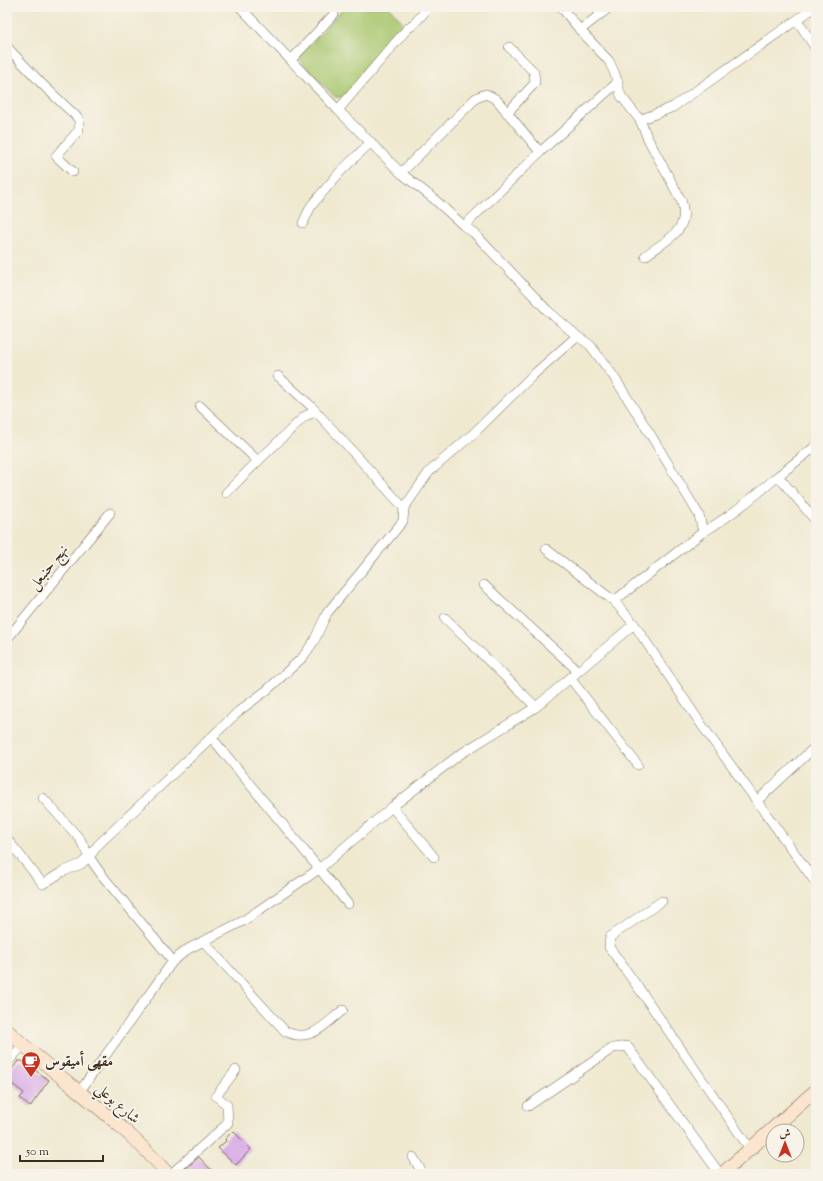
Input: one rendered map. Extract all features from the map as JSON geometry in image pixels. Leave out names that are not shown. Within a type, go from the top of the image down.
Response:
[{"type":"street","points":[[240,7],[338,110],[401,173],[434,198],[464,226],[474,233],[547,310],[577,336],[590,345],[614,377],[652,437],[699,515],[703,532]]},
{"type":"street","points":[[338,110],[407,29],[413,25],[429,7]]},
{"type":"street","points":[[561,7],[613,67],[621,96],[640,120],[648,139],[681,200],[684,210],[684,221],[678,231],[645,256]]},
{"type":"street","points":[[580,30],[610,7]]},
{"type":"street","points":[[640,120],[673,107],[815,7]]},
{"type":"street","points":[[291,60],[334,14]]},
{"type":"street","points":[[797,20],[816,49]]},
{"type":"street","points":[[7,46],[42,84],[79,119],[79,130],[56,156],[73,172]]},
{"type":"street","points":[[507,113],[535,83],[534,72],[510,47]]},
{"type":"street","points":[[464,226],[540,152],[618,82]]},
{"type":"street","points":[[401,173],[476,98],[486,94],[496,99],[540,152]]},
{"type":"street","points":[[600,98],[621,96]]},
{"type":"street","points":[[303,224],[311,206],[340,172],[371,142]]},
{"type":"street","points":[[7,839],[43,884],[62,872],[81,864],[89,857],[98,845],[239,711],[267,690],[302,658],[314,641],[327,613],[403,521],[404,508],[429,472],[474,433],[533,375],[577,336]]},
{"type":"street","points":[[278,376],[311,406],[404,508]]},
{"type":"street","points":[[200,406],[258,461]]},
{"type":"street","points":[[226,493],[304,416],[315,412]]},
{"type":"street","points":[[614,601],[703,532],[744,505],[816,446]]},
{"type":"street","points":[[778,476],[816,521]]},
{"type":"street","name":"نهج حنبعل","points":[[7,639],[110,513]]},
{"type":"street","points":[[546,549],[614,601],[634,624],[701,724],[816,883]]},
{"type":"street","points":[[484,585],[578,671]]},
{"type":"street","points":[[445,618],[536,707]]},
{"type":"street","points":[[80,1091],[174,961],[188,949],[243,921],[319,869],[392,808],[459,755],[536,707],[634,624]]},
{"type":"street","points":[[570,678],[638,764]]},
{"type":"street","points":[[212,738],[348,904]]},
{"type":"street","points":[[757,801],[816,746]]},
{"type":"street","points":[[43,798],[80,838],[89,857],[101,874],[174,961]]},
{"type":"street","points":[[392,808],[434,857]]},
{"type":"street","points":[[662,901],[610,937],[609,947],[750,1149]]},
{"type":"street","points":[[203,941],[284,1031],[289,1034],[308,1036],[343,1010]]},
{"type":"street","name":"شارع بوعلي","points":[[7,1030],[139,1143],[168,1174]]},
{"type":"street","points":[[7,1064],[23,1045]]},
{"type":"street","points":[[528,1106],[613,1048],[627,1046],[721,1174],[816,1090]]},
{"type":"street","points":[[171,1174],[228,1123],[227,1105],[216,1096],[236,1070]]},
{"type":"street","points":[[413,1157],[423,1174]]},
{"type":"green space","points":[[345,7],[389,7],[405,25],[344,97],[335,97],[302,63],[300,56]]},
{"type":"building","points":[[18,1061],[22,1061],[49,1080],[30,1107],[20,1098],[24,1093],[7,1080],[7,1076]]},
{"type":"building","points":[[233,1131],[251,1149],[236,1165],[218,1148],[226,1141],[225,1139]]},
{"type":"building","points":[[199,1157],[215,1174],[189,1174],[185,1169]]},
{"type":"place","name":"مقهى أميقوس","points":[[31,1078]]}]
